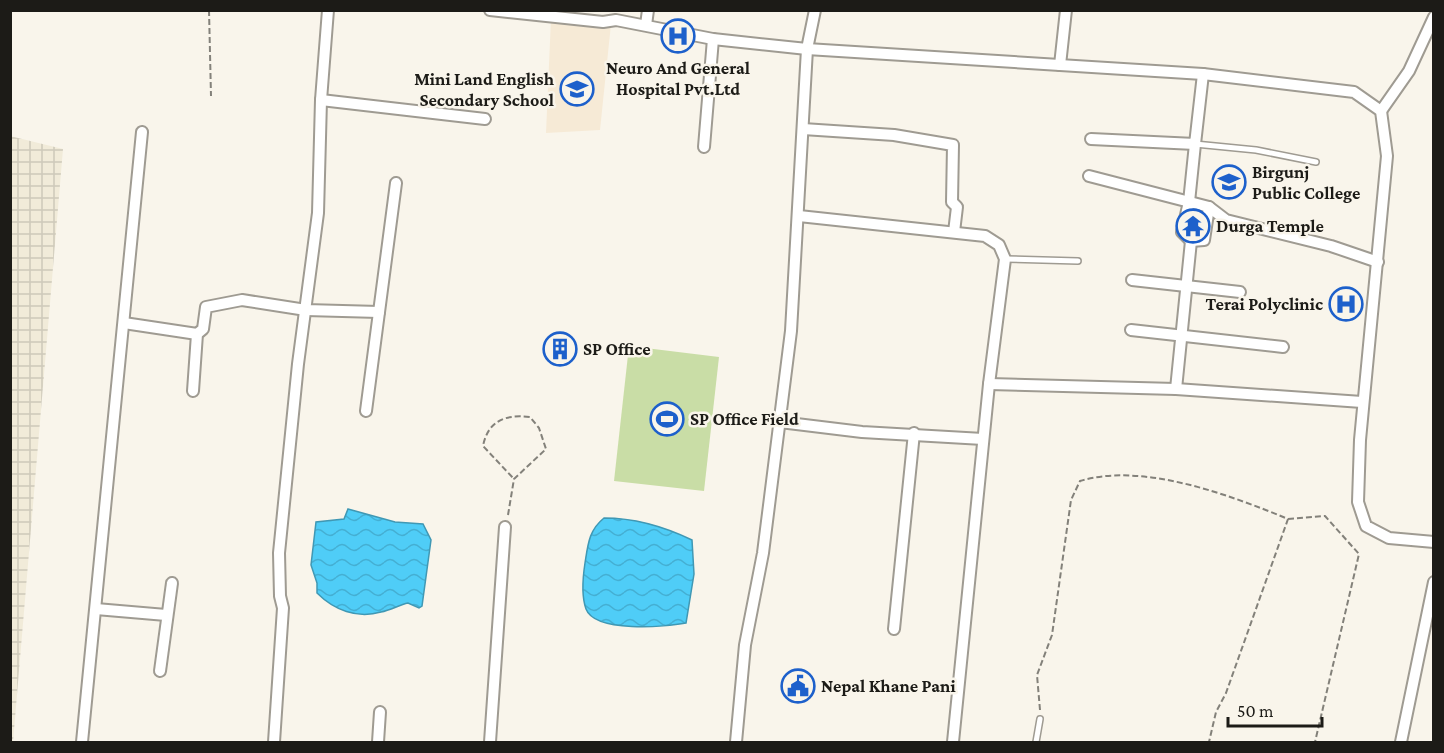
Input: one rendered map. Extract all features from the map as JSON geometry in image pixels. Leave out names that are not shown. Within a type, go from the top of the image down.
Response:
[{"type":"street","points":[[274,742],[284,608],[280,596],[279,553],[298,364],[318,213],[321,100],[328,10]]},
{"type":"street","points":[[490,10],[646,25],[713,39],[807,49],[1203,74],[1354,92],[1382,111]]},
{"type":"street","points":[[646,25],[648,10]]},
{"type":"street","points":[[736,742],[746,645],[764,554],[791,331],[807,49],[815,10]]},
{"type":"street","points":[[1060,65],[1066,10]]},
{"type":"street","points":[[1434,17],[1409,71],[1382,111],[1387,156],[1362,402],[1358,502],[1366,526],[1389,538],[1434,542]]},
{"type":"street","points":[[704,147],[713,39]]},
{"type":"street","points":[[1203,74],[1189,202],[1182,232],[1191,240],[1204,240],[1209,207]]},
{"type":"street","points":[[321,100],[485,119]]},
{"type":"street","points":[[803,129],[894,135],[953,145],[952,202],[957,207],[954,232]]},
{"type":"street","points":[[82,742],[142,132]]},
{"type":"street","points":[[1091,139],[1195,144]]},
{"type":"street","points":[[1089,176],[1209,207],[1226,220],[1331,246],[1378,262]]},
{"type":"street","points":[[366,411],[396,183]]},
{"type":"street","points":[[799,216],[985,236],[999,245],[1005,259],[983,439],[953,742]]},
{"type":"street","points":[[1176,389],[1191,240]]},
{"type":"street","points":[[1132,280],[1240,292]]},
{"type":"street","points":[[193,391],[197,334],[203,329],[206,307],[242,300],[306,310],[379,312]]},
{"type":"street","points":[[124,323],[197,334]]},
{"type":"street","points":[[1131,330],[1283,347]]},
{"type":"street","points":[[989,384],[1176,389],[1362,402]]},
{"type":"street","points":[[780,422],[862,432],[914,433],[983,439]]},
{"type":"street","points":[[894,628],[914,433]]},
{"type":"street","points":[[490,742],[505,527]]},
{"type":"street","points":[[1401,742],[1434,582]]},
{"type":"street","points":[[160,671],[172,583]]},
{"type":"street","points":[[96,609],[166,615]]},
{"type":"street","points":[[1422,636],[1434,638]]},
{"type":"street","points":[[378,742],[380,712]]},
{"type":"lane","points":[[1195,144],[1256,150],[1316,162]]},
{"type":"lane","points":[[1005,259],[1078,261]]},
{"type":"lane","points":[[1036,742],[1040,718]]},
{"type":"path","points":[[209,10],[211,96]]},
{"type":"path","points":[[505,527],[514,479],[546,448],[539,428],[530,417],[513,415],[498,420],[486,433],[483,446],[514,479]]},
{"type":"path","points":[[1040,718],[1037,675],[1052,635],[1071,500],[1080,482],[1093,477],[1179,481],[1288,519],[1325,516],[1359,554],[1315,742]]},
{"type":"path","points":[[1209,742],[1216,712],[1226,693],[1288,519]]},
{"type":"shaded area","name":"Mini Land English Secondary School","points":[[551,19],[611,24],[600,130],[546,133]]},
{"type":"shaded area","points":[[10,136],[63,149],[13,742],[10,742]]},
{"type":"green space","name":"SP Office Field","points":[[629,346],[719,357],[704,491],[614,481]]},
{"type":"water","points":[[348,509],[395,522],[423,524],[431,540],[422,606],[419,608],[408,603],[372,614],[355,614],[338,608],[317,593],[317,583],[311,565],[316,522],[344,519]]},
{"type":"water","points":[[604,518],[627,519],[649,524],[692,540],[694,574],[686,623],[648,627],[616,625],[592,617],[586,609],[583,598],[584,568],[592,533]]},
{"type":"place","name":"Neuro And General Hospital Pvt.Ltd","points":[[678,36]]},
{"type":"place","name":"Mini Land English Secondary School","points":[[577,89]]},
{"type":"place","name":"Birgunj Public College","points":[[1229,182]]},
{"type":"place","name":"Durga Temple","points":[[1193,226]]},
{"type":"place","name":"Terai Polyclinic","points":[[1346,304]]},
{"type":"place","name":"SP Office","points":[[560,349]]},
{"type":"place","name":"SP Office Field","points":[[667,419]]},
{"type":"place","name":"Nepal Khane Pani","points":[[798,686]]}]
